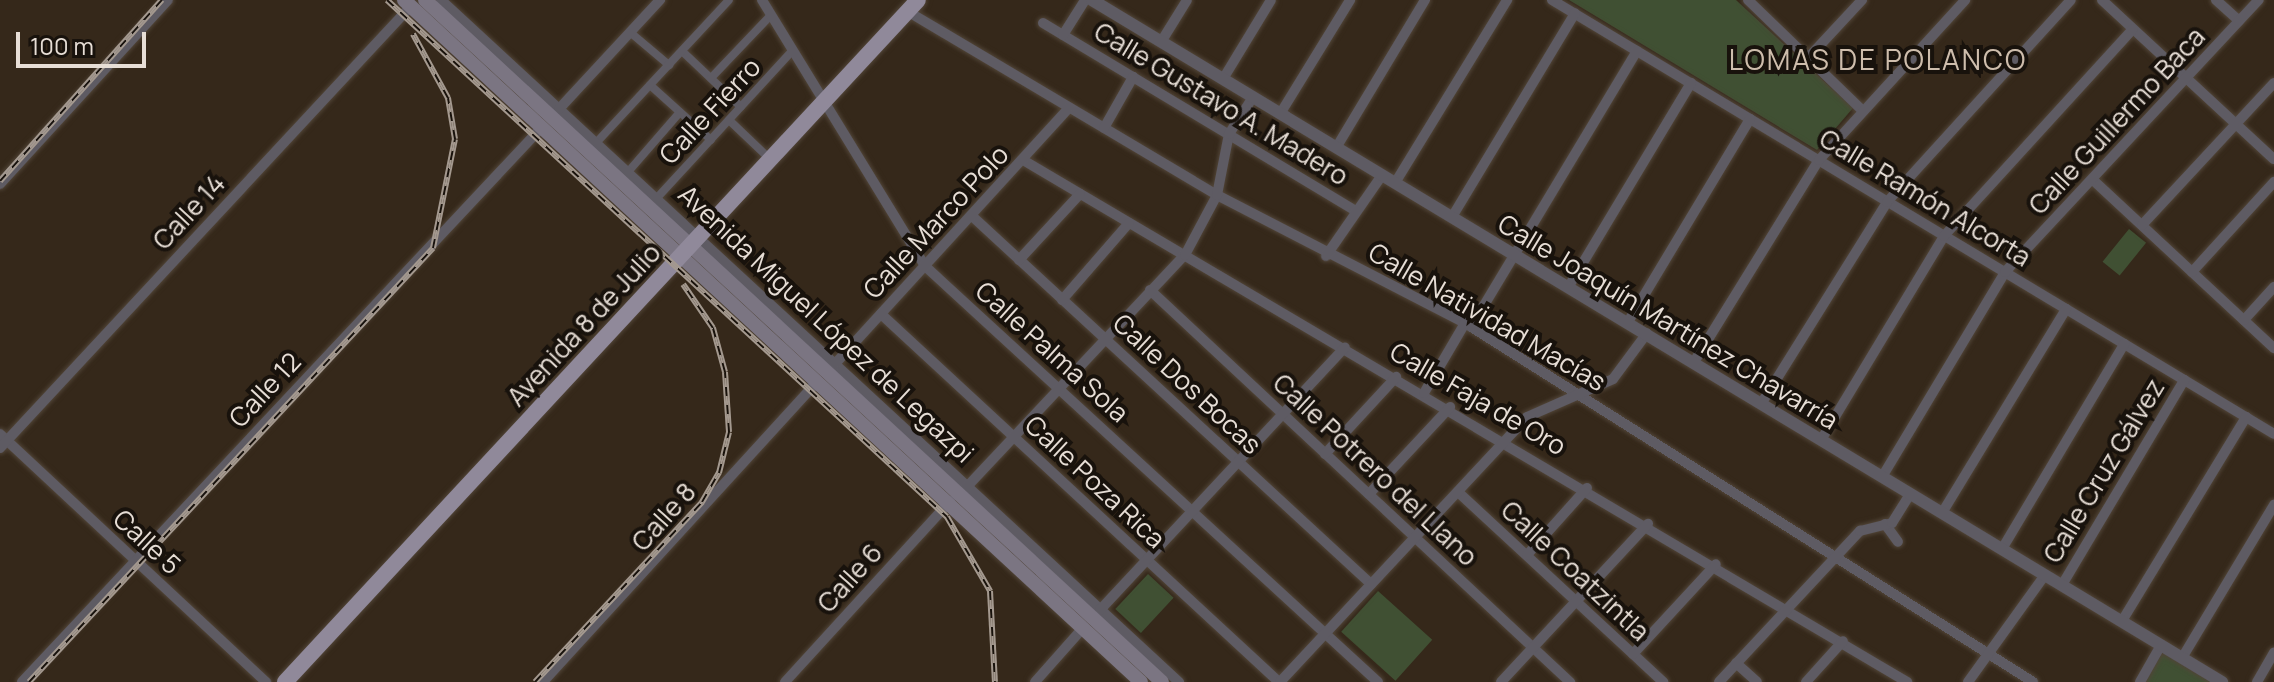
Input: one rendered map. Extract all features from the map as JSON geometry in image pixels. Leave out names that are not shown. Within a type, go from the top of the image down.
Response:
[{"type":"main road","name":"Avenida Miguel López de Legazpi","points":[[413,2],[541,128],[689,246],[817,382],[846,399]]},
{"type":"main road","name":"Avenida Miguel López de Legazpi","points":[[413,2],[689,246],[846,399],[958,495],[1162,682]]},
{"type":"main road","name":"Avenida 8 de Julio","points":[[285,682],[912,6]]},
{"type":"main road","name":"Avenida Miguel López de Legazpi","points":[[958,495],[1083,628],[1141,682]]},
{"type":"street","points":[[0,184],[168,0]]},
{"type":"street","name":"Avenida Miguel López de Legazpi","points":[[441,0],[656,199],[689,246],[835,364],[958,495],[1100,610],[1179,682]]},
{"type":"street","points":[[559,109],[660,0]]},
{"type":"street","points":[[596,143],[729,0]]},
{"type":"street","name":"Calle Palma Sola","points":[[762,0],[925,266],[1378,682]]},
{"type":"street","points":[[1063,35],[1085,0]]},
{"type":"street","points":[[1161,42],[1187,0]]},
{"type":"street","points":[[1223,79],[1271,0]]},
{"type":"street","points":[[1280,114],[1350,0]]},
{"type":"street","points":[[1336,148],[1425,0]]},
{"type":"street","points":[[1395,183],[1507,0]]},
{"type":"street","name":"Calle Ramón Alcorta","points":[[1552,0],[2274,434]]},
{"type":"street","points":[[1748,0],[1863,111]]},
{"type":"street","points":[[1760,11],[1769,0]]},
{"type":"street","points":[[1809,57],[1862,0]]},
{"type":"street","points":[[1694,362],[1819,160],[1965,0]]},
{"type":"street","points":[[1761,404],[1887,202],[2071,0]]},
{"type":"street","points":[[2102,0],[2274,159]]},
{"type":"street","points":[[2216,0],[2239,21]]},
{"type":"street","name":"Calle Guillermo Baca","points":[[1882,477],[2005,272],[2259,0]]},
{"type":"street","name":"Calle 14","points":[[2,440],[413,2]]},
{"type":"street","name":"Calle Joaquín Martínez Chavarría","points":[[1098,2],[2222,682]]},
{"type":"street","name":"Calle Natividad Macías","points":[[912,6],[1069,108],[1217,195],[1326,256],[1468,325],[2033,682]]},
{"type":"street","points":[[1452,217],[1575,13]]},
{"type":"street","points":[[711,78],[771,15]]},
{"type":"street","name":"Calle Gustavo A. Madero","points":[[1043,23],[1356,211]]},
{"type":"street","points":[[1821,440],[1944,236],[2133,29]]},
{"type":"street","points":[[631,33],[669,65]]},
{"type":"street","name":"Calle Fierro","points":[[656,199],[793,50]]},
{"type":"street","points":[[682,51],[741,107]]},
{"type":"street","points":[[1424,393],[1637,51]]},
{"type":"street","points":[[1104,128],[1133,77]]},
{"type":"street","points":[[1569,286],[1691,83]]},
{"type":"street","points":[[2142,225],[2274,83]]},
{"type":"street","points":[[650,85],[711,140]]},
{"type":"street","points":[[1229,134],[1253,97]]},
{"type":"street","name":"Calle Marco Polo","points":[[835,364],[1069,108]]},
{"type":"street","points":[[628,172],[680,112]]},
{"type":"street","points":[[1628,322],[1750,119]]},
{"type":"street","points":[[729,120],[770,159]]},
{"type":"street","name":"Calle 12","points":[[22,682],[541,128]]},
{"type":"street","name":"Calle 6","points":[[785,682],[1185,255],[1217,195],[1229,134]]},
{"type":"street","name":"Calle Faja de Oro","points":[[1023,160],[1506,439],[1790,607],[1904,681]]},
{"type":"street","points":[[1326,256],[1382,175]]},
{"type":"street","points":[[2093,180],[2274,348]]},
{"type":"street","points":[[2192,272],[2274,182]]},
{"type":"street","points":[[1019,260],[1080,194]]},
{"type":"street","name":"Calle Dos Bocas","points":[[972,216],[1371,584]]},
{"type":"street","points":[[1062,300],[1129,223]]},
{"type":"street","points":[[2244,320],[2274,287]]},
{"type":"street","name":"Calle Potrero del Llano","points":[[1150,290],[1570,682]]},
{"type":"street","points":[[1942,513],[2066,309]]},
{"type":"street","name":"Calle Poza Rica","points":[[881,314],[1280,682]]},
{"type":"street","points":[[1280,682],[1506,439],[1545,404],[1580,394],[1613,379],[1647,333]]},
{"type":"street","points":[[2002,549],[2124,344]]},
{"type":"street","points":[[1100,610],[1345,347]]},
{"type":"street","points":[[1325,454],[1396,377]]},
{"type":"street","name":"Calle Cruz Gálvez","points":[[2062,585],[2184,380]]},
{"type":"street","name":"Calle 8","points":[[543,682],[817,382]]},
{"type":"street","points":[[1369,494],[1450,407]]},
{"type":"street","points":[[2122,621],[2246,417]]},
{"type":"street","name":"Calle 5","points":[[2,440],[266,682]]},
{"type":"street","points":[[1527,555],[1587,488]]},
{"type":"street","name":"Calle Coatzintla","points":[[1458,492],[1663,682]]},
{"type":"street","points":[[1719,682],[1865,527],[1897,519],[1910,494]]},
{"type":"street","points":[[2182,658],[2274,505]]},
{"type":"street","points":[[1501,682],[1648,524]]},
{"type":"street","points":[[1885,524],[1898,542]]},
{"type":"street","points":[[1633,654],[1716,564]]},
{"type":"street","points":[[1968,682],[2045,575]]},
{"type":"street","points":[[1035,682],[1083,628]]},
{"type":"street","points":[[1806,682],[1843,641]]},
{"type":"street","points":[[2140,682],[2161,645]]},
{"type":"street","points":[[2257,682],[2274,653]]},
{"type":"street","points":[[1736,663],[1757,682]]},
{"type":"green space","points":[[1569,0],[1736,0],[1853,108],[1817,150]]},
{"type":"green space","points":[[2129,229],[2146,243],[2120,275],[2103,262]]},
{"type":"green space","points":[[1148,574],[1174,598],[1141,633],[1115,609]]},
{"type":"green space","points":[[1378,591],[1432,640],[1395,681],[1341,632]]},
{"type":"green space","points":[[2164,650],[2216,682],[2145,682]]},
{"type":"railway","points":[[0,181],[162,0]]},
{"type":"railway","points":[[387,0],[947,517],[990,591],[995,682]]},
{"type":"railway","points":[[29,682],[433,248],[455,139],[448,98],[413,34]]},
{"type":"railway","points":[[535,682],[702,502],[719,473],[729,432],[725,372],[713,328],[683,284]]},
{"type":"district","name":"LOMAS DE POLANCO","points":[[1878,59]]}]
